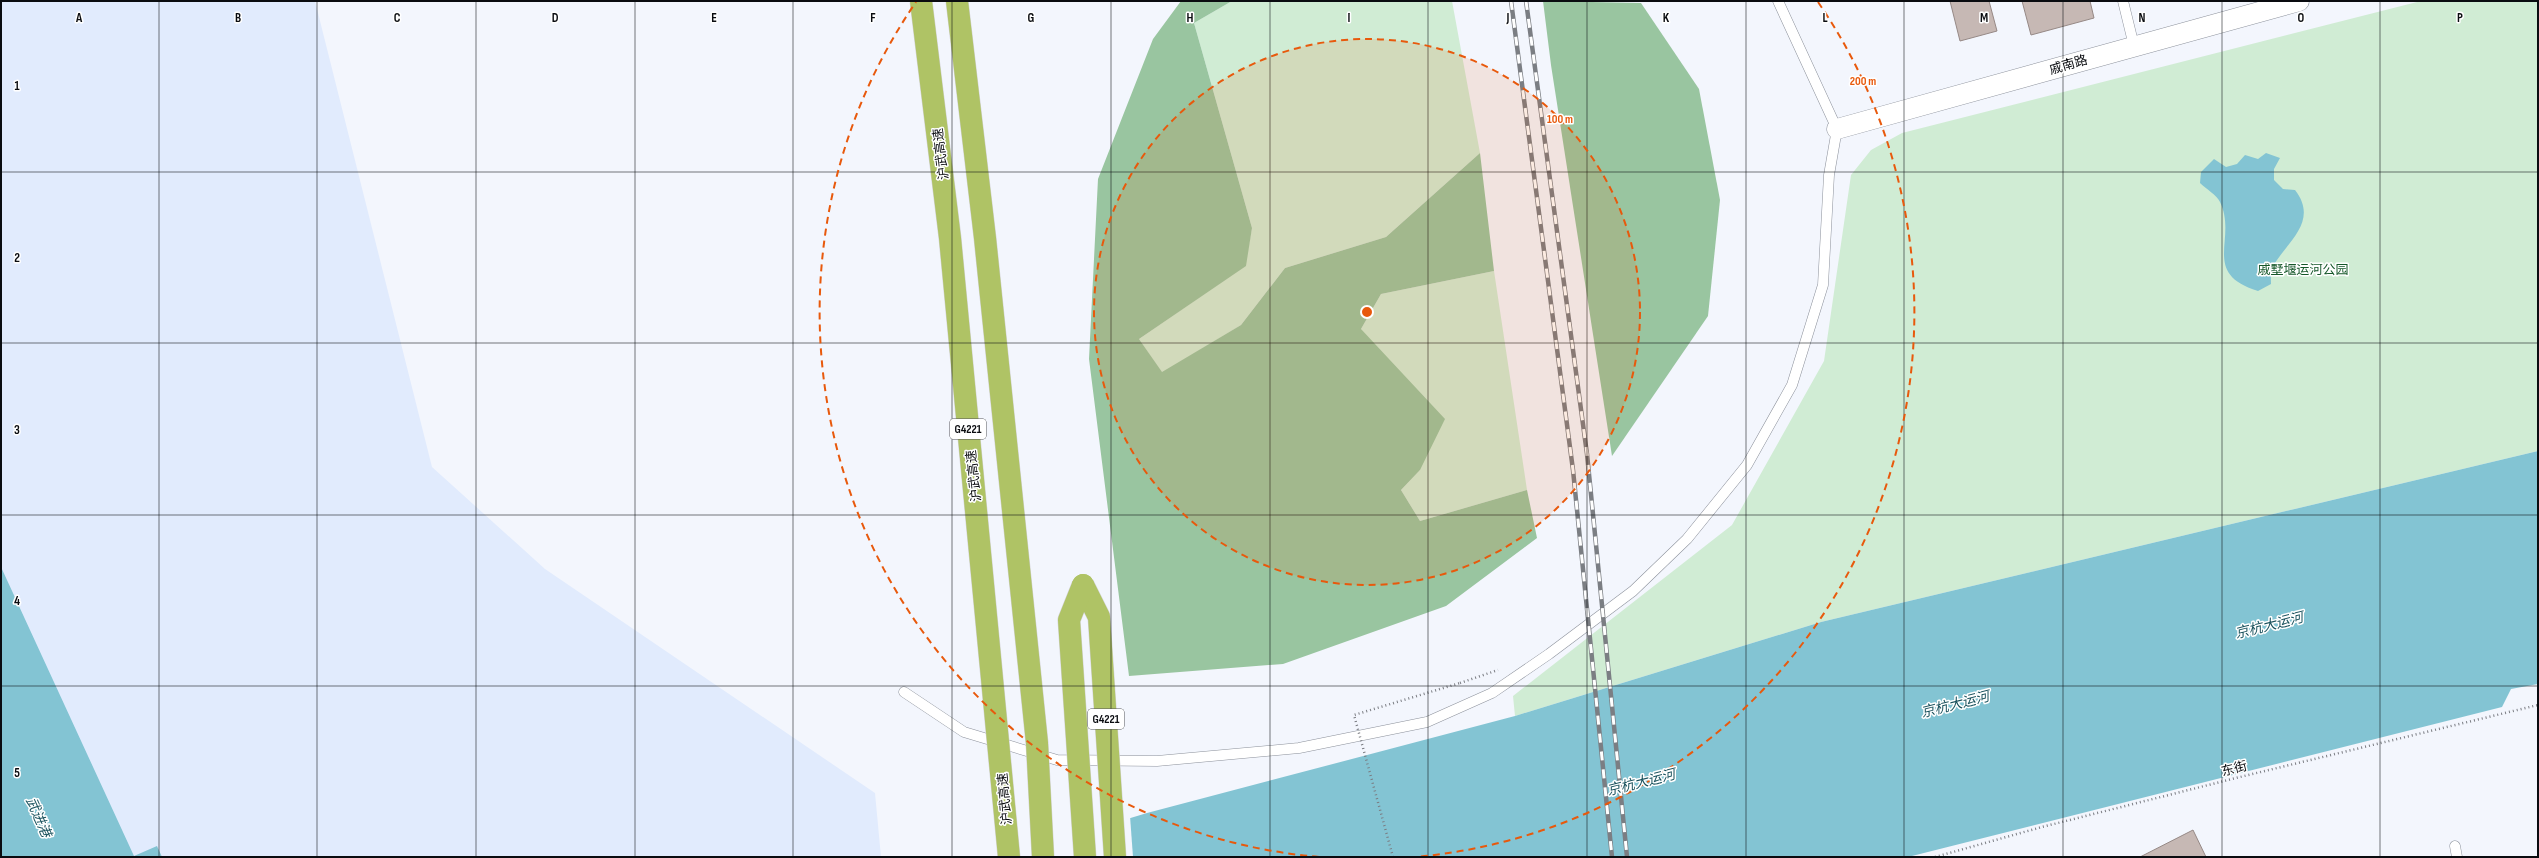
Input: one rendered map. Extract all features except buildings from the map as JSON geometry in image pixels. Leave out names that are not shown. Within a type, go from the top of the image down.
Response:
[{"type":"highway","name":"沪武高速","points":[[921,1],[950,238],[1009,857]]},
{"type":"highway","name":"G4221","points":[[957,1],[985,238],[1034,712],[1044,857]]},
{"type":"highway","name":"G4221","points":[[1085,857],[1069,620],[1082,586],[1099,617],[1115,857]]},
{"type":"street","name":"戚南路","points":[[1837,129],[2299,1]]},
{"type":"lane","points":[[904,692],[964,732],[1057,760],[1157,761],[1299,748],[1427,722],[1492,692],[1549,654],[1633,590],[1687,539],[1747,465],[1792,385],[1822,285],[1828,175],[1837,129],[1778,1]]},
{"type":"lane","points":[[2123,1],[2134,46]]},
{"type":"lane","points":[[2455,846],[2457,857]]},
{"type":"path","points":[[1393,857],[1354,715],[1460,683]]},
{"type":"path","name":"东街","points":[[1935,857],[2187,790],[2538,705]]},
{"type":"shaded area","points":[[1,1],[315,1],[432,467],[545,569],[875,793],[881,857],[101,857],[1,643]]},
{"type":"green space","points":[[1181,1],[1232,1],[1194,23],[1252,228],[1246,266],[1139,339],[1162,372],[1241,325],[1285,268],[1386,237],[1480,153],[1494,271],[1381,294],[1361,329],[1445,419],[1420,470],[1401,490],[1420,521],[1527,490],[1537,538],[1446,606],[1283,664],[1129,676],[1089,359],[1098,179],[1153,39]]},
{"type":"green space","points":[[1232,1],[1452,1],[1480,153],[1386,237],[1285,268],[1241,325],[1162,373],[1139,339],[1245,266],[1252,228],[1194,23]]},
{"type":"green space","points":[[1543,1],[1641,3],[1699,89],[1720,200],[1708,316],[1612,456],[1551,65]]},
{"type":"green space","name":"戚墅堰运河公园","points":[[2421,1],[2538,1],[2538,451],[1821,622],[1515,716],[1513,696],[1732,525],[1824,361],[1851,175],[1871,150],[1902,133]]},
{"type":"green space","points":[[1494,271],[1527,490],[1420,521],[1401,490],[1420,470],[1361,329],[1381,294]]},
{"type":"water","points":[[2266,153],[2280,158],[2274,169],[2274,180],[2283,189],[2295,190],[2302,201],[2304,211],[2303,221],[2299,230],[2272,268],[2271,284],[2258,291],[2240,284],[2230,275],[2225,265],[2224,216],[2220,202],[2214,194],[2200,183],[2201,172],[2214,159],[2226,167],[2237,164],[2245,155],[2258,159]]},
{"type":"water","name":"京杭大运河","points":[[2538,451],[2538,684],[2511,689],[2502,707],[1908,857],[1002,857],[1147,813],[1515,716],[1821,622]]},
{"type":"water","name":"武进港","points":[[1,567],[134,856],[157,846],[162,857],[1,857]]},
{"type":"pier","points":[[1130,816],[1133,857],[1000,857],[1001,855]]},
{"type":"railway","points":[[1511,1],[1573,470],[1612,857]]},
{"type":"railway","points":[[1526,1],[1587,454],[1627,857]]}]
